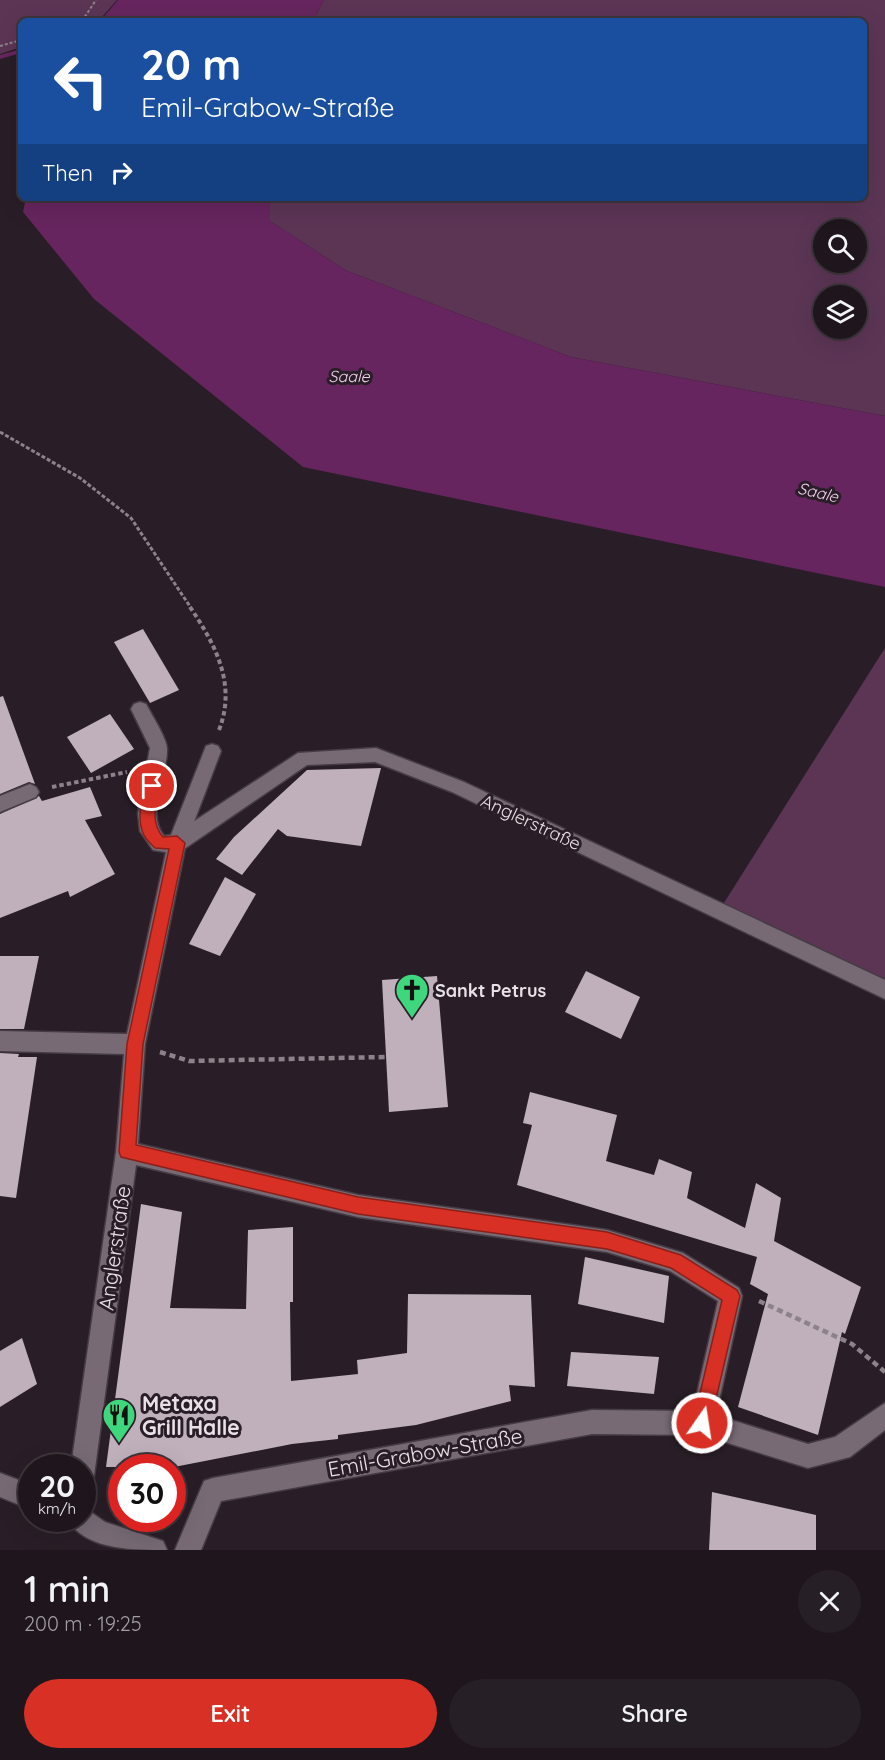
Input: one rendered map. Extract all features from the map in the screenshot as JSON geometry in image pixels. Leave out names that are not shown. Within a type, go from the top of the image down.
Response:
[{"type":"street","points":[[140,709],[159,748],[147,813],[149,831],[160,844],[177,843]]},
{"type":"street","name":"Anglerstraße","points":[[85,1454],[127,1152],[135,1044],[177,843],[212,750]]},
{"type":"street","name":"Anglerstraße","points":[[177,843],[304,758],[376,756],[458,787],[885,990]]},
{"type":"street","points":[[0,804],[30,792]]},
{"type":"street","points":[[0,1041],[135,1044]]},
{"type":"street","points":[[127,1152],[358,1206],[607,1241],[675,1261],[731,1296],[702,1423]]},
{"type":"street","name":"Emil-Grabow-Straße","points":[[188,1550],[213,1490],[592,1422],[702,1423],[808,1456],[841,1448],[885,1415]]},
{"type":"street","points":[[0,1485],[18,1492]]},
{"type":"street","points":[[96,1531],[154,1550]]},
{"type":"path","points":[[84,18],[96,0]]},
{"type":"path","points":[[0,46],[18,41]]},
{"type":"path","points":[[0,432],[80,478],[131,518],[212,640],[225,676],[224,717],[212,750]]},
{"type":"path","points":[[30,792],[155,768]]},
{"type":"path","points":[[135,1044],[189,1061],[386,1057]]},
{"type":"path","points":[[731,1296],[759,1301],[852,1344],[885,1372]]},
{"type":"shaded area","points":[[0,0],[117,0],[102,17],[104,18],[18,18],[18,48],[0,54]]},
{"type":"shaded area","points":[[324,0],[885,0],[885,416],[571,357],[345,270],[270,221],[270,201],[867,201],[867,18],[315,18]]},
{"type":"shaded area","points":[[885,648],[885,979],[722,906]]},
{"type":"water","points":[[118,0],[324,0],[315,18],[103,18]]},
{"type":"water","name":"Saale","points":[[25,201],[270,201],[270,221],[345,270],[571,357],[885,416],[885,587],[303,467],[94,299],[23,212]]},
{"type":"building","points":[[143,629],[179,690],[150,703],[114,642]]},
{"type":"building","points":[[3,696],[35,784],[29,782],[0,794],[0,697]]},
{"type":"building","points":[[110,714],[134,749],[91,773],[67,737]]},
{"type":"building","points":[[381,768],[361,846],[287,836],[278,829],[242,875],[216,859],[234,837],[307,770]]},
{"type":"building","points":[[90,787],[102,816],[85,820],[115,874],[70,897],[68,891],[0,918],[0,814],[39,796],[42,801]]},
{"type":"building","points":[[225,877],[256,894],[220,956],[189,944]]},
{"type":"building","points":[[0,956],[39,956],[24,1029],[0,1029]]},
{"type":"building","points":[[586,971],[640,997],[621,1039],[565,1012]]},
{"type":"building","name":"Sankt Petrus","points":[[437,976],[448,1107],[389,1112],[382,980]]},
{"type":"building","points":[[0,1053],[19,1054],[18,1057],[37,1057],[16,1198],[0,1196]]},
{"type":"building","points":[[530,1092],[617,1115],[606,1161],[654,1175],[659,1159],[692,1172],[687,1198],[745,1228],[756,1183],[781,1198],[774,1241],[861,1287],[845,1334],[842,1332],[818,1435],[738,1407],[768,1294],[750,1284],[757,1257],[517,1185],[532,1125],[523,1123]]},
{"type":"building","points":[[141,1204],[182,1212],[170,1308],[246,1309],[248,1230],[293,1227],[293,1302],[290,1302],[291,1381],[358,1374],[357,1360],[407,1353],[408,1294],[531,1295],[535,1387],[509,1385],[511,1401],[416,1425],[338,1435],[338,1439],[292,1444],[186,1465],[186,1454],[108,1454],[108,1467],[106,1467]]},
{"type":"building","points":[[585,1257],[669,1276],[664,1323],[578,1304]]},
{"type":"building","points":[[22,1338],[37,1384],[0,1407],[0,1351]]},
{"type":"building","points":[[571,1352],[659,1357],[654,1394],[567,1386]]},
{"type":"building","points":[[712,1492],[816,1515],[816,1550],[709,1550]]},
{"type":"waterway","points":[[0,57],[18,52]]},
{"type":"place","name":"Sankt Petrus","points":[[412,1019]]},
{"type":"place","name":"Metaxa Grill Halle","points":[[119,1444]]},
{"type":"route","points":[[152,786],[147,813],[149,831],[160,844],[177,843],[135,1044],[127,1152],[358,1206],[607,1241],[675,1261],[731,1296],[702,1423]]}]
